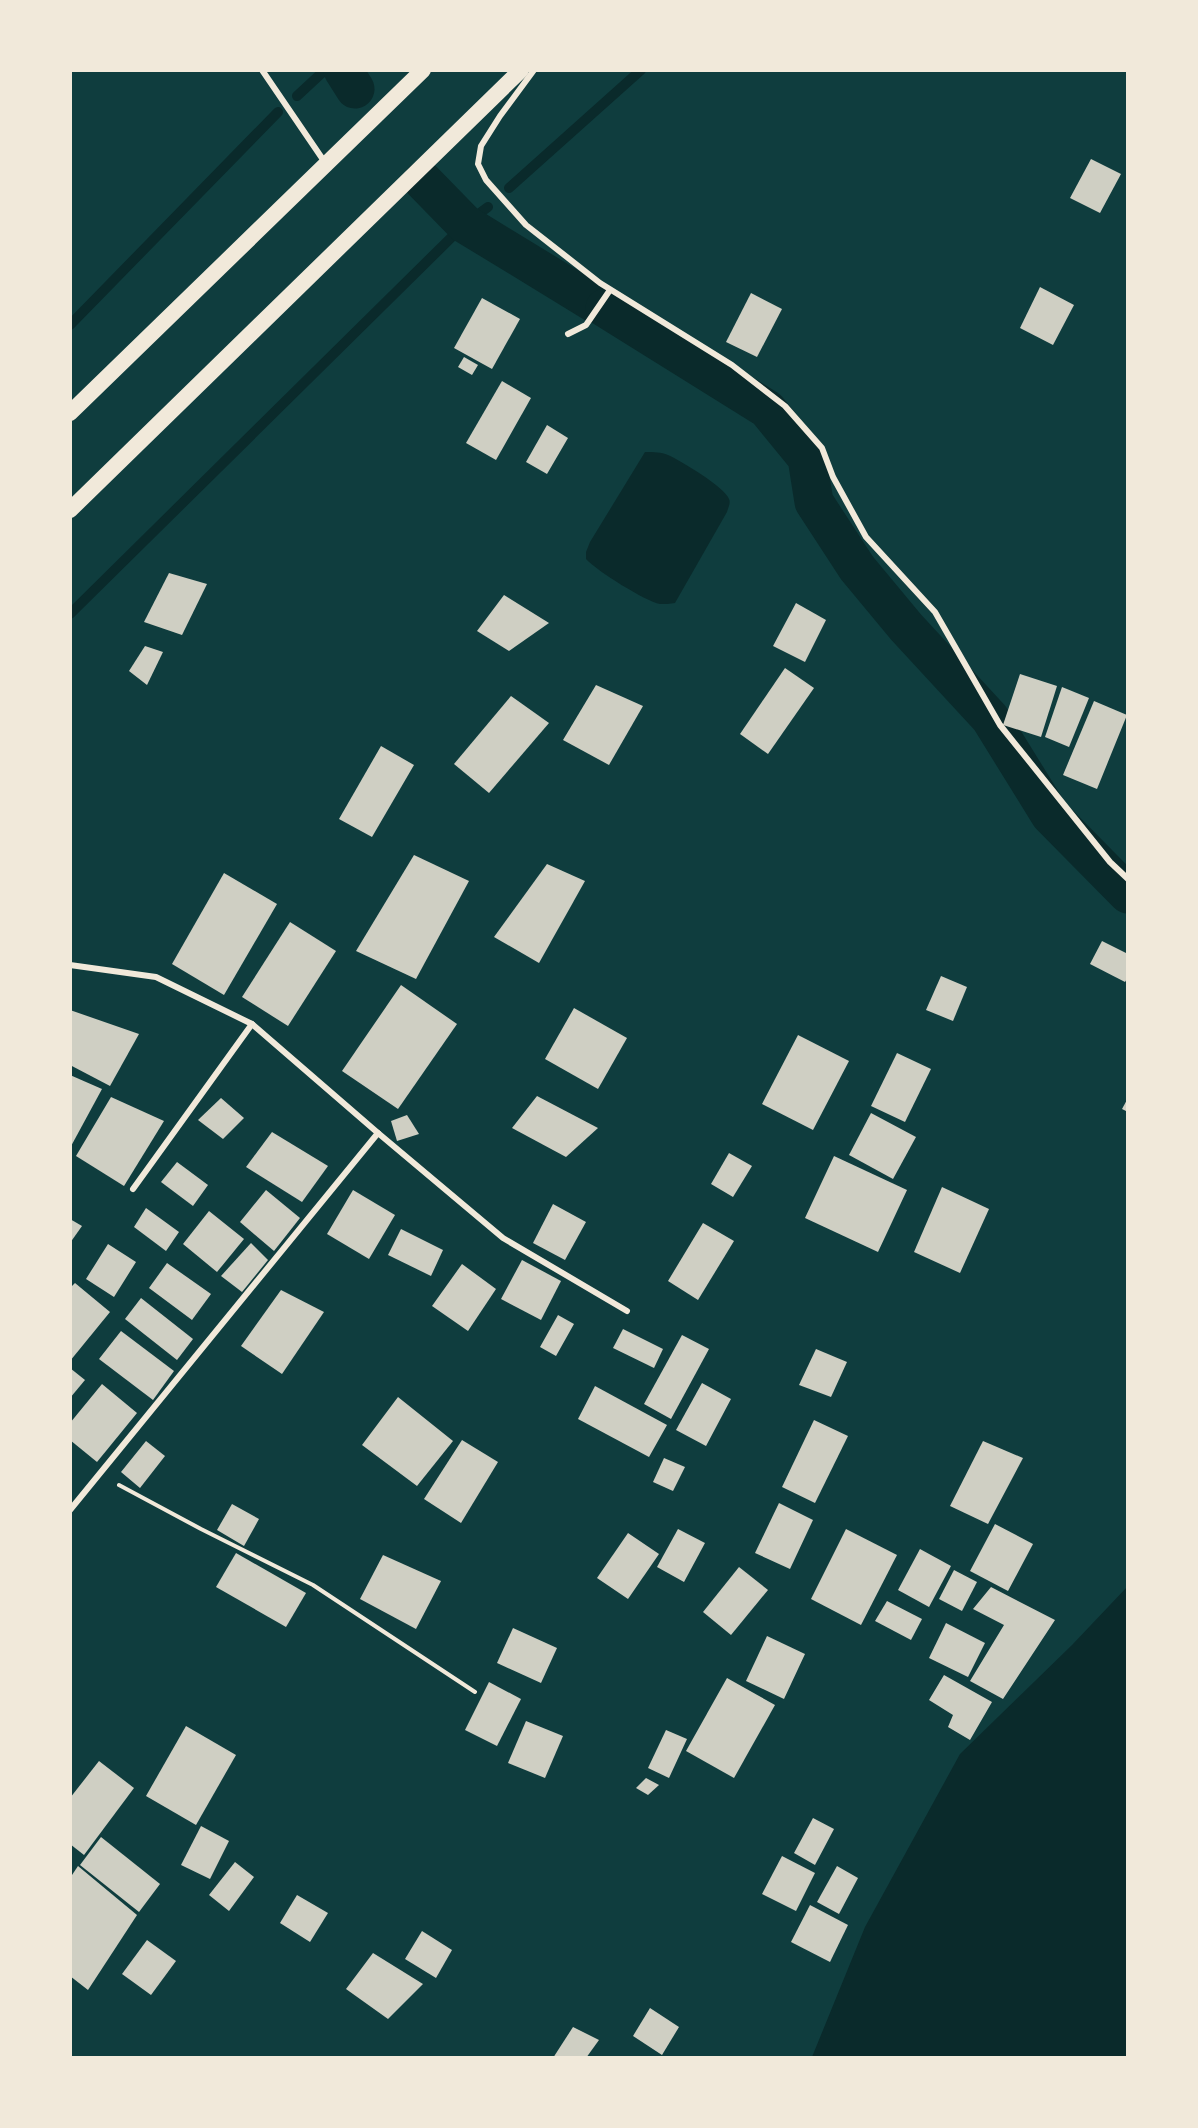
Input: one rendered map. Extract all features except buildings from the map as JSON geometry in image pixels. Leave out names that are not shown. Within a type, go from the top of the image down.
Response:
[{"type":"highway","points":[[70,413],[423,70]]},
{"type":"highway","points":[[70,510],[521,70]]},
{"type":"street","points":[[262,70],[327,164]]},
{"type":"street","points":[[534,70],[481,146],[478,164],[486,180],[526,225],[610,290],[732,365],[785,406],[822,448],[833,477],[866,537],[935,612],[999,725],[1110,862],[1128,879]]},
{"type":"street","points":[[568,334],[586,326],[610,290]]},
{"type":"street","points":[[70,965],[156,976],[252,1024],[503,1238],[627,1311]]},
{"type":"street","points":[[133,1189],[252,1024]]},
{"type":"street","points":[[70,1510],[378,1133]]},
{"type":"path","points":[[100,1474],[201,1529],[313,1585],[475,1692]]},
{"type":"water","points":[[645,452],[665,454],[682,463],[720,488],[730,501],[727,512],[675,603],[653,602],[610,578],[586,559],[590,542]]},
{"type":"water","points":[[1127,1587],[1127,2057],[812,2057],[865,1927],[960,1754],[1072,1645]]},
{"type":"waterway","points":[[297,96],[325,70]]},
{"type":"waterway","points":[[343,70],[355,89]]},
{"type":"waterway","points":[[509,188],[641,70]]},
{"type":"waterway","points":[[70,325],[278,112]]},
{"type":"waterway","points":[[423,181],[465,224],[596,304]]},
{"type":"waterway","points":[[70,614],[465,224],[488,207]]},
{"type":"waterway","points":[[605,308],[767,409],[807,458],[814,502],[857,568],[906,627],[990,718],[1050,815],[1128,894]]}]
